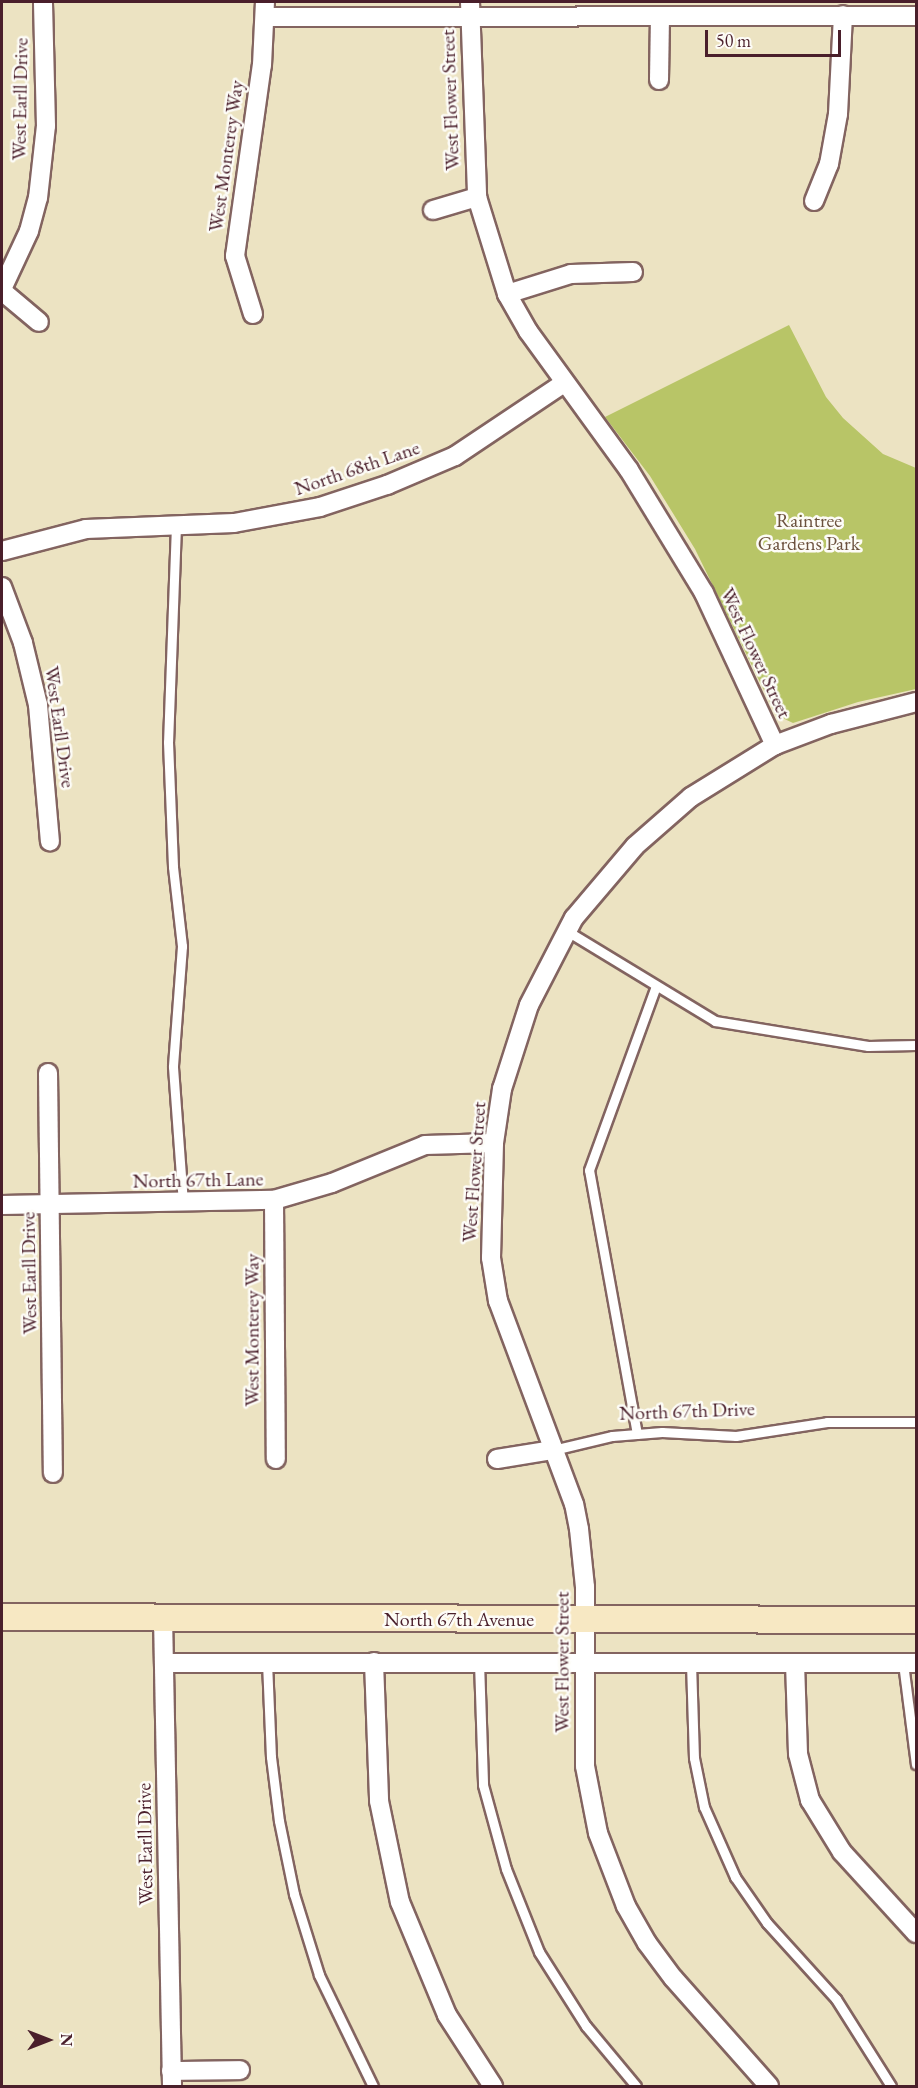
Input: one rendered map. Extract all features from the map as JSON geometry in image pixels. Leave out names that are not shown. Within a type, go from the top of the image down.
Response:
[{"type":"main road","name":"North 67th Avenue","points":[[2,1617],[916,1620]]},
{"type":"street","name":"West Earll Drive","points":[[2,290],[29,231],[38,198],[46,126],[43,2]]},
{"type":"street","points":[[265,9],[470,10],[660,18],[916,16]]},
{"type":"street","name":"West Monterey Way","points":[[253,314],[235,256],[255,126],[265,9]]},
{"type":"street","name":"West Flower Street","points":[[470,10],[477,197],[507,294],[564,383],[629,470],[704,593],[775,745],[692,797],[635,846],[593,893],[567,931],[529,1005],[502,1089],[494,1143],[491,1258],[498,1301],[554,1450],[579,1529],[585,1620],[587,1790],[626,1906],[673,1978],[769,2086]]},
{"type":"street","points":[[814,201],[829,164],[838,114],[843,15]]},
{"type":"street","points":[[659,80],[660,18]]},
{"type":"street","points":[[433,210],[477,197]]},
{"type":"street","points":[[507,294],[571,274],[633,272]]},
{"type":"street","points":[[2,290],[39,322]]},
{"type":"street","name":"North 68th Lane","points":[[2,552],[86,529],[234,523],[295,514],[387,485],[455,456],[564,383]]},
{"type":"street","name":"West Earll Drive","points":[[2,587],[23,643],[38,705],[50,841]]},
{"type":"street","points":[[775,745],[831,724],[916,702]]},
{"type":"street","name":"West Earll Drive","points":[[48,1072],[53,1473]]},
{"type":"street","name":"North 67th Lane","points":[[2,1205],[183,1204],[274,1200],[332,1183],[425,1145],[494,1143]]},
{"type":"street","name":"West Monterey Way","points":[[274,1200],[276,1459]]},
{"type":"street","name":"North 67th Drive","points":[[497,1459],[554,1450]]},
{"type":"street","name":"West Earll Drive","points":[[163,1616],[172,2079],[240,2070]]},
{"type":"street","points":[[374,1662],[379,1801],[400,1902],[447,2015],[493,2086]]},
{"type":"street","points":[[164,1663],[910,1663]]},
{"type":"street","points":[[795,1663],[798,1754],[810,1800],[843,1852],[916,1933]]},
{"type":"lane","points":[[176,525],[168,742],[173,867],[182,946],[173,1067],[183,1204]]},
{"type":"lane","points":[[567,931],[715,1021],[868,1046],[916,1045]]},
{"type":"lane","points":[[636,1434],[589,1170],[656,986]]},
{"type":"lane","name":"North 67th Drive","points":[[554,1450],[591,1438],[636,1434],[736,1436],[827,1422],[916,1422]]},
{"type":"lane","points":[[267,1662],[275,1789],[294,1894],[318,1976],[373,2086]]},
{"type":"lane","points":[[480,1662],[483,1785],[506,1869],[539,1952],[586,2026],[636,2086]]},
{"type":"lane","points":[[692,1663],[694,1758],[704,1808],[735,1876],[767,1923],[836,1998],[891,2086]]},
{"type":"lane","points":[[910,1663],[916,1764]]},
{"type":"green space","name":"Raintree Gardens Park","points":[[789,325],[826,397],[843,418],[883,454],[916,468],[916,689],[858,702],[793,723],[776,715],[695,549],[650,476],[605,417]]}]
